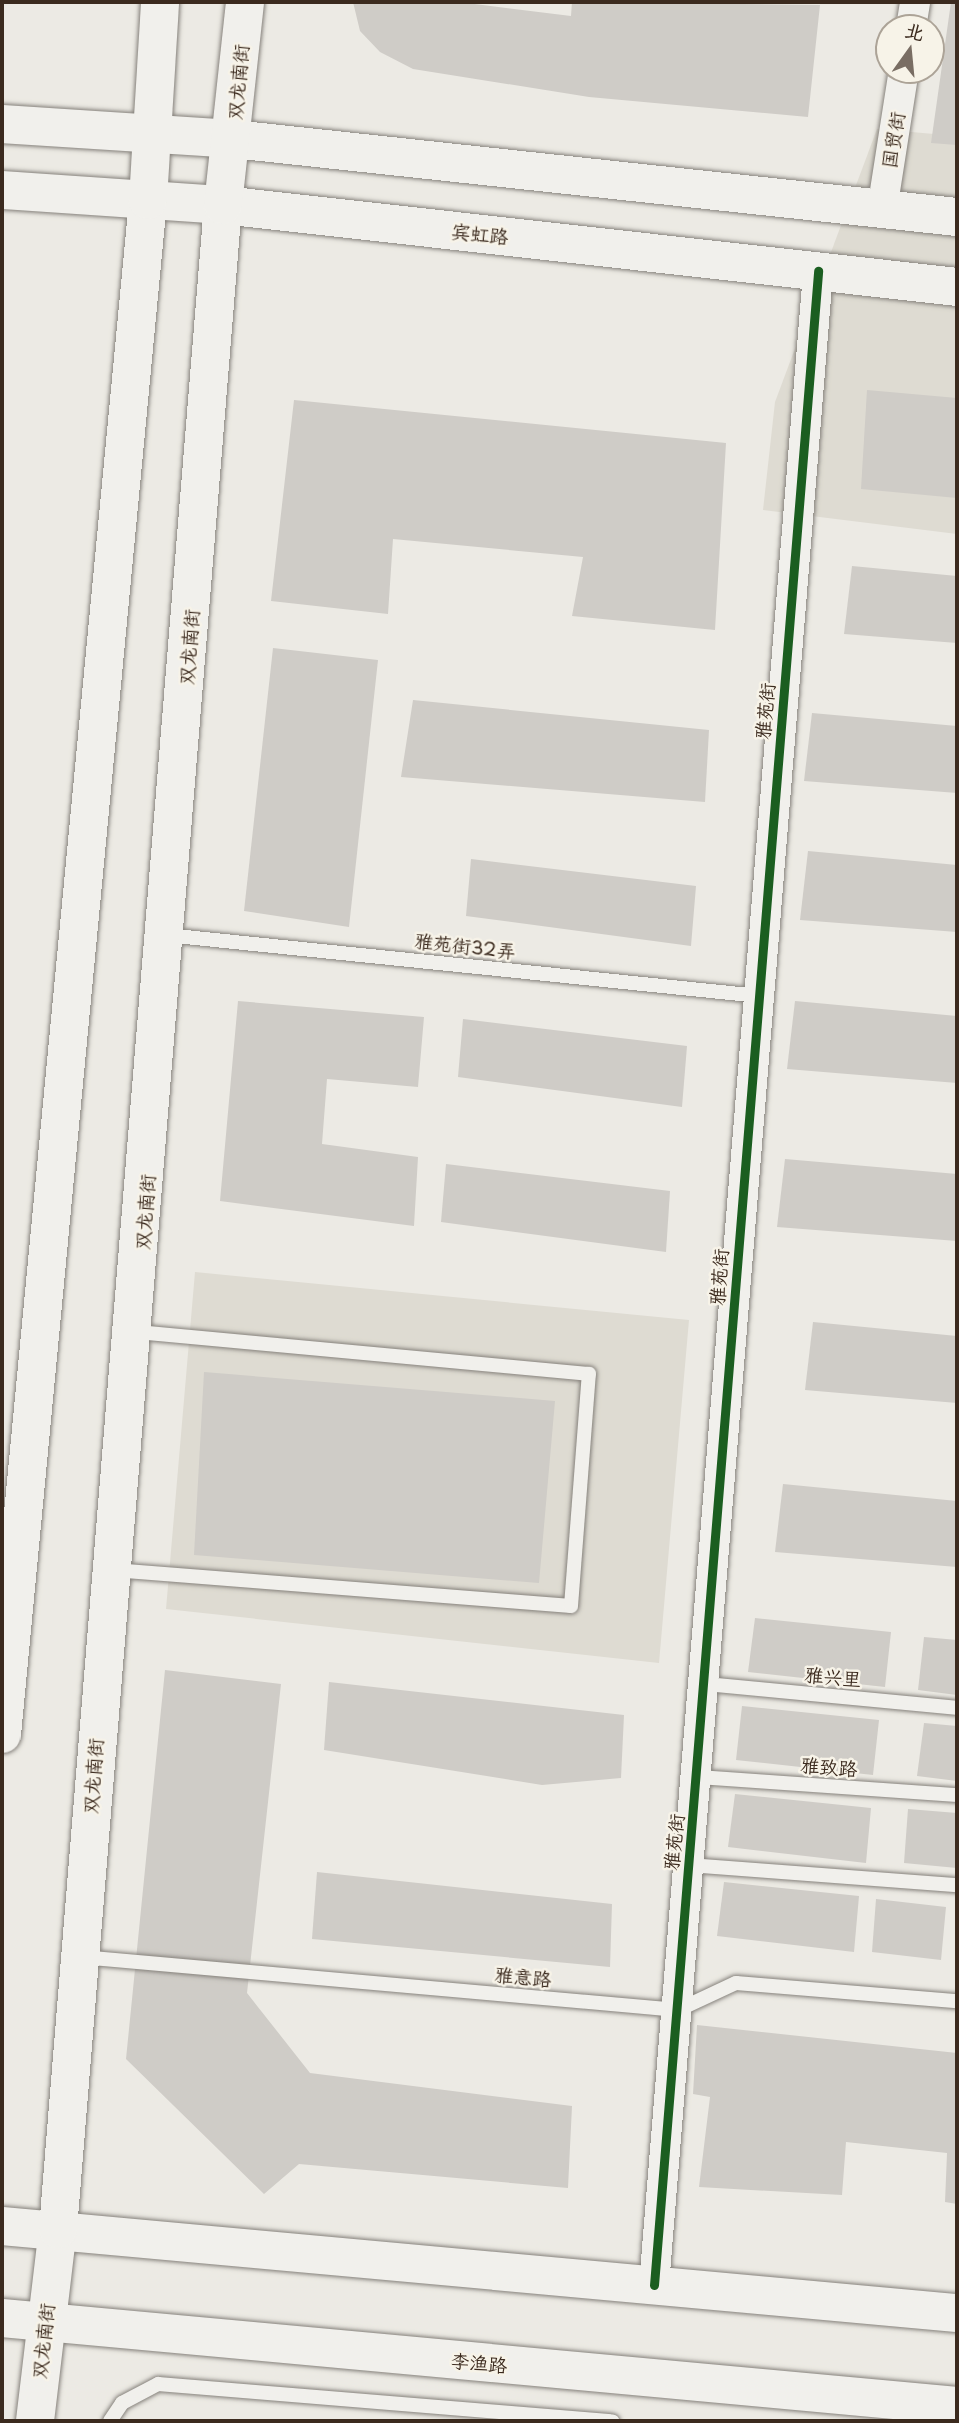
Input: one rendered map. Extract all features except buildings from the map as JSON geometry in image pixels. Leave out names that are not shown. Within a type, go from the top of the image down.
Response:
[{"type":"main road","points":[[2,1734],[148,200],[149,135],[160,2]]},
{"type":"main road","name":"双龙南街","points":[[35,2421],[43,2324],[58,2229],[109,1569],[135,1332],[223,205],[233,139],[245,2]]},
{"type":"main road","points":[[2,124],[233,139],[957,217]]},
{"type":"main road","name":"宾虹路","points":[[2,190],[223,205],[957,287]]},
{"type":"main road","points":[[2,2226],[957,2313]]},
{"type":"main road","name":"李渔路","points":[[2,2318],[43,2324],[957,2406]]},
{"type":"street","name":"国贸街","points":[[882,210],[902,84]]},
{"type":"street","name":"雅苑街","points":[[654,2285],[698,1777],[818,271]]},
{"type":"lane","name":"雅苑街32弄","points":[[166,935],[759,996]]},
{"type":"lane","points":[[109,1569],[571,1606],[589,1374],[135,1332]]},
{"type":"lane","name":"雅兴里","points":[[705,1684],[957,1708]]},
{"type":"lane","name":"雅致路","points":[[698,1777],[957,1796]]},
{"type":"lane","points":[[689,1865],[957,1885]]},
{"type":"lane","name":"雅意路","points":[[79,1957],[678,2010]]},
{"type":"lane","points":[[678,2010],[736,1983],[957,2001]]},
{"type":"lane","points":[[110,2421],[122,2403],[158,2384],[612,2421]]},
{"type":"shaded area","points":[[877,129],[957,136],[957,534],[763,510],[775,402]]},
{"type":"shaded area","points":[[195,1272],[689,1320],[659,1663],[166,1609]]},
{"type":"cycle path","points":[[654,2285],[818,271]]}]
